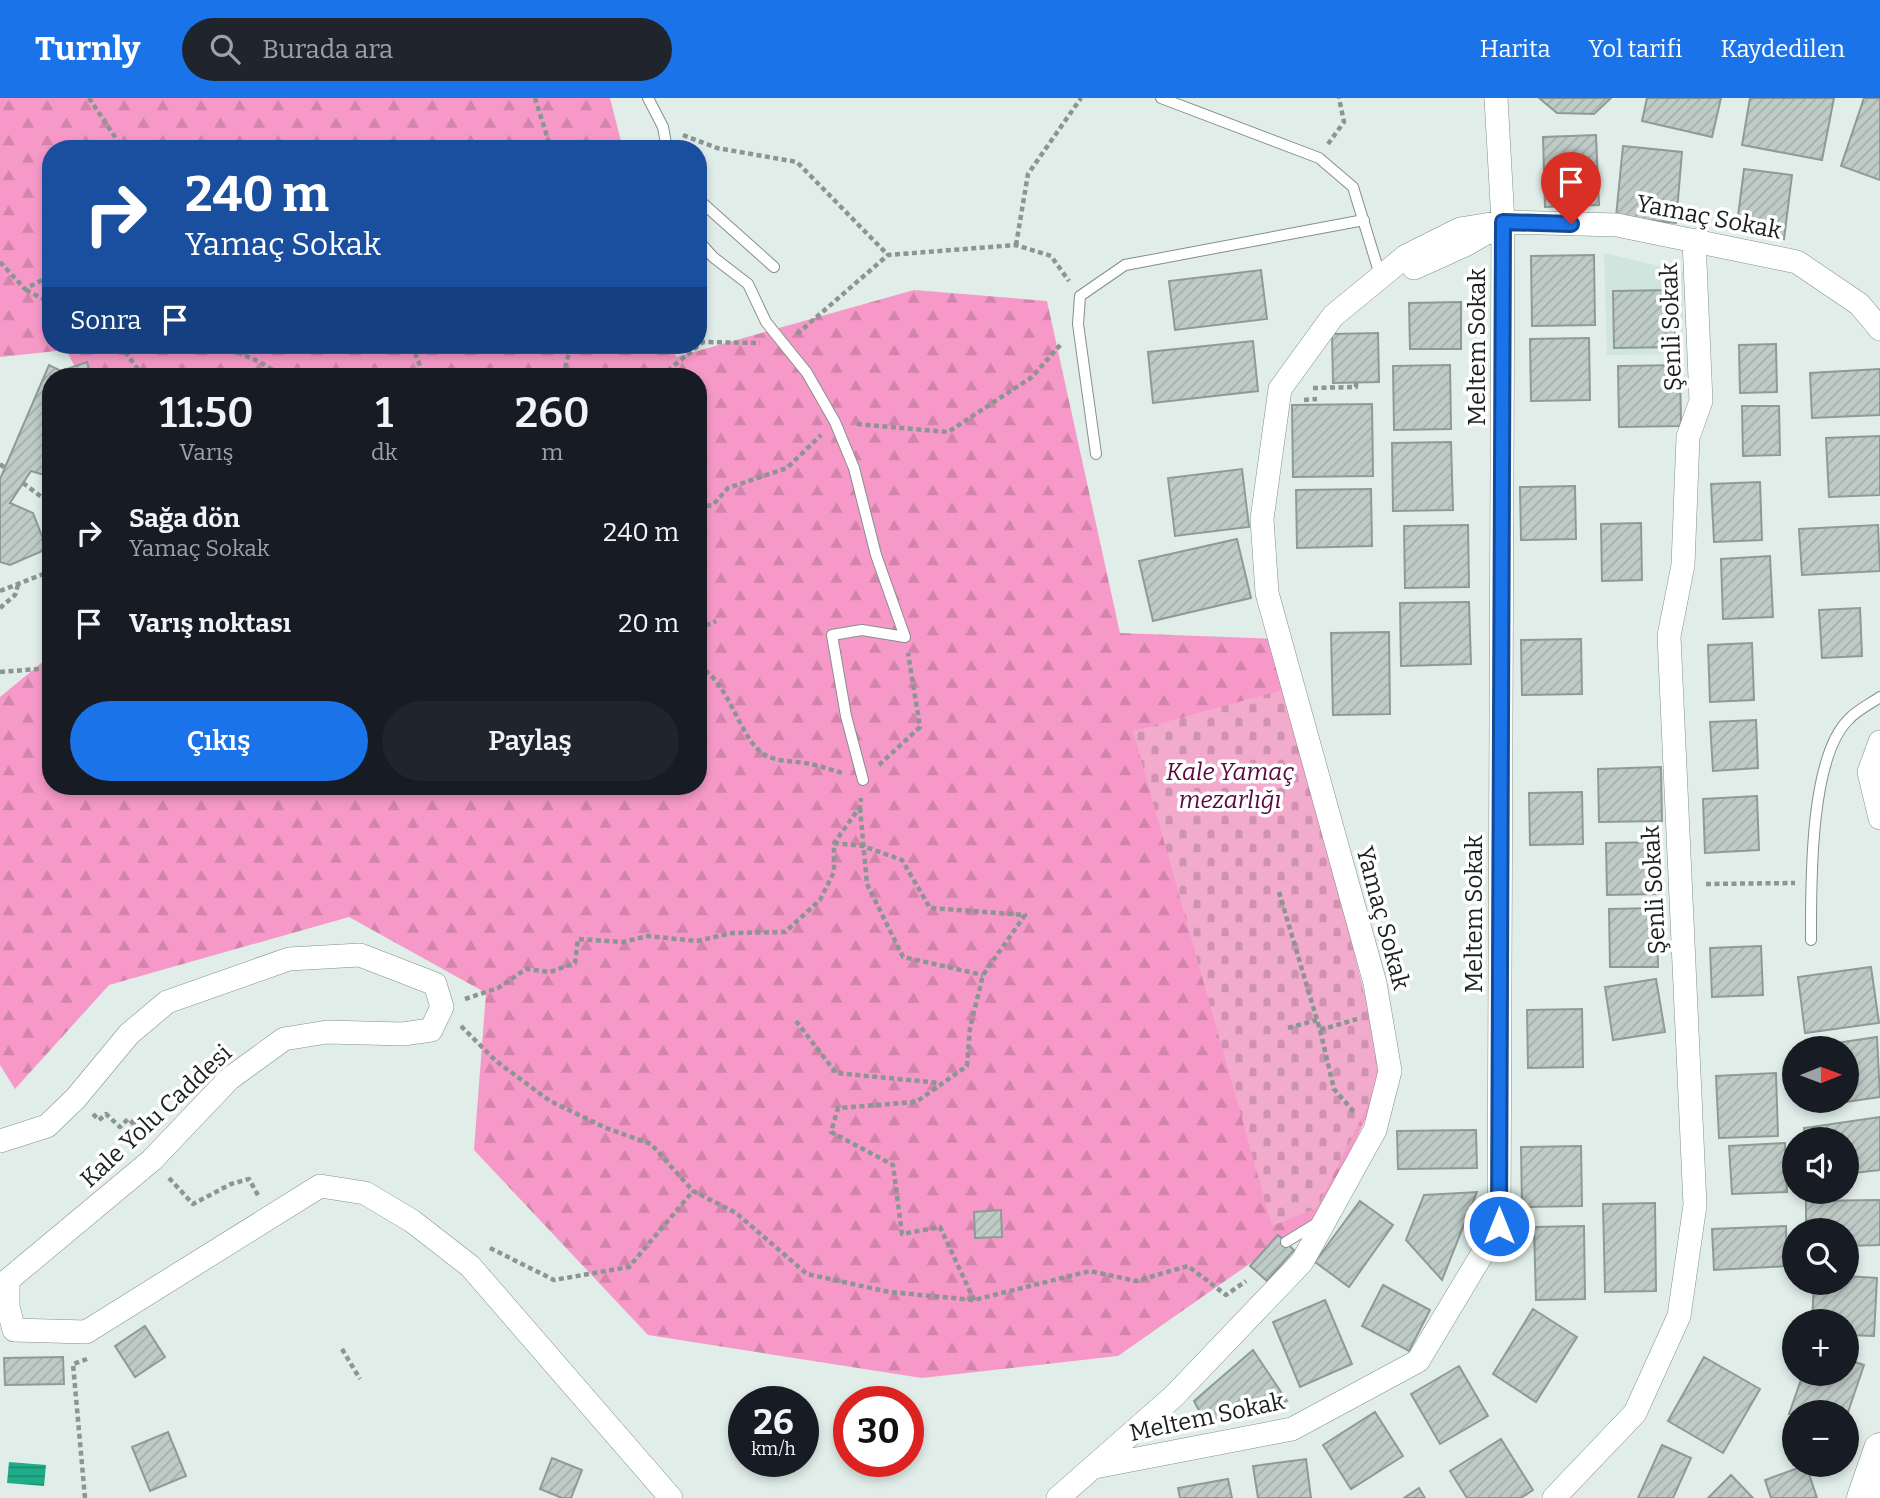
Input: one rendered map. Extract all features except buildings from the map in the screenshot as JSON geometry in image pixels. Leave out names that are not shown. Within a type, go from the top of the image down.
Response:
[{"type":"street","name":"Meltem Sokak","points":[[1092,1467],[1292,1429],[1418,1360],[1499,1226],[1503,222],[1496,98]]},
{"type":"street","name":"Yamaç Sokak","points":[[1058,1498],[1174,1396],[1302,1262],[1375,1130],[1390,1071],[1375,983],[1267,593],[1262,519],[1280,389],[1334,316],[1380,275],[1413,268],[1465,245],[1503,222],[1617,225],[1797,262],[1859,304],[1880,329]]},
{"type":"street","name":"Şenli Sokak","points":[[1554,1498],[1636,1413],[1679,1316],[1695,1205],[1669,636],[1683,565],[1688,437],[1701,401],[1694,240]]},
{"type":"street","points":[[1880,742],[1869,772],[1880,818]]},
{"type":"street","points":[[0,1140],[47,1126],[76,1098],[129,1034],[167,1002],[289,959],[360,955],[435,985],[442,1007]]},
{"type":"street","name":"Kale Yolu Caddesi","points":[[442,1007],[431,1030],[403,1034],[327,1032],[284,1039],[229,1079],[152,1160],[8,1280],[8,1307],[14,1329],[86,1332],[320,1186],[365,1193],[412,1221],[470,1266],[671,1498]]},
{"type":"street","points":[[1863,1498],[1880,1449]]},
{"type":"lane","points":[[648,98],[663,127],[665,140]]},
{"type":"lane","points":[[1161,98],[1319,158],[1353,187],[1380,275]]},
{"type":"lane","points":[[707,207],[774,267]]},
{"type":"lane","points":[[1096,454],[1078,324],[1080,296],[1125,265],[1364,220]]},
{"type":"lane","points":[[707,250],[748,284],[765,322],[807,373],[835,422],[854,468],[876,555],[905,638],[862,630],[832,635],[846,716],[863,780]]},
{"type":"lane","points":[[1811,940],[1811,883],[1823,767],[1847,720],[1880,697]]},
{"type":"lane","points":[[1286,1242],[1328,1216]]},
{"type":"path","points":[[89,98],[117,140]]},
{"type":"path","points":[[535,98],[548,140]]},
{"type":"path","points":[[1016,245],[1028,174],[1081,98]]},
{"type":"path","points":[[1319,158],[1344,122],[1339,98]]},
{"type":"path","points":[[663,127],[696,140]]},
{"type":"path","points":[[707,144],[797,162],[888,256]]},
{"type":"path","points":[[707,342],[785,344],[888,256],[1016,245],[1051,256],[1080,296]]},
{"type":"path","points":[[0,262],[25,289],[42,298]]},
{"type":"path","points":[[25,289],[42,280]]},
{"type":"path","points":[[707,506],[713,505],[729,488],[787,468],[835,422],[948,432],[1032,377],[1078,324]]},
{"type":"path","points":[[237,354],[265,362],[271,368]]},
{"type":"path","points":[[671,368],[688,354]]},
{"type":"path","points":[[1341,387],[1356,387],[1356,383]]},
{"type":"path","points":[[23,483],[42,497]]},
{"type":"path","points":[[0,591],[42,575]]},
{"type":"path","points":[[0,608],[15,595],[18,584]]},
{"type":"path","points":[[707,625],[716,621]]},
{"type":"path","points":[[905,638],[920,727],[863,780],[860,807],[867,884],[903,957],[983,975]]},
{"type":"path","points":[[0,671],[42,669]]},
{"type":"path","points":[[707,671],[735,708],[749,740],[767,756],[814,764],[863,780]]},
{"type":"path","points":[[860,807],[834,843],[834,872],[820,900],[785,932],[732,933],[697,941],[648,936],[623,942],[578,939],[575,962],[550,972],[526,969],[498,988],[442,1007],[496,1061],[550,1101],[606,1128],[651,1144],[693,1191],[736,1213],[807,1275],[889,1292],[974,1300],[1090,1271],[1136,1282],[1188,1266],[1226,1294],[1248,1280]]},
{"type":"path","points":[[834,843],[863,846],[902,860],[930,908],[1025,915],[983,975],[970,1028],[967,1066],[916,1102],[838,1108],[831,1132],[893,1165],[902,1234],[940,1227],[974,1300]]},
{"type":"path","points":[[1701,884],[1802,883]]},
{"type":"path","points":[[1279,892],[1320,1030],[1334,1089],[1375,1130]]},
{"type":"path","points":[[1320,1030],[1359,1018]]},
{"type":"path","points":[[1288,1028],[1317,1020]]},
{"type":"path","points":[[796,1021],[836,1073],[942,1083]]},
{"type":"path","points":[[83,1116],[89,1111],[99,1120],[106,1114],[120,1127],[128,1119],[134,1124],[130,1128]]},
{"type":"path","points":[[152,1160],[193,1204],[231,1184],[249,1179],[262,1203],[284,1206]]},
{"type":"path","points":[[470,1266],[485,1246],[554,1280],[629,1267],[693,1191]]},
{"type":"path","points":[[342,1349],[360,1379]]},
{"type":"path","points":[[85,1498],[73,1364],[91,1358]]},
{"type":"shaded area","points":[[1604,253],[1683,272],[1683,354],[1607,355]]},
{"type":"shaded area","points":[[9,1462],[46,1465],[44,1486],[7,1483]]},
{"type":"green space","points":[[0,98],[610,98],[621,140],[42,140],[42,353],[0,357]]},
{"type":"green space","points":[[914,290],[1047,301],[1120,633],[1276,639],[1385,1077],[1322,1213],[1118,1356],[922,1378],[648,1335],[474,1150],[486,993],[349,917],[109,985],[15,1089],[0,1065],[0,697],[42,662],[42,795],[707,795],[707,368],[76,368],[68,354],[675,354],[676,357],[707,354],[707,348]]},
{"type":"green space","name":"Kale Yamaç mezarlığı","points":[[1286,689],[1384,1073],[1317,1208],[1272,1226],[1133,731]]},
{"type":"route","points":[[1499,1226],[1503,222],[1571,224]]}]
